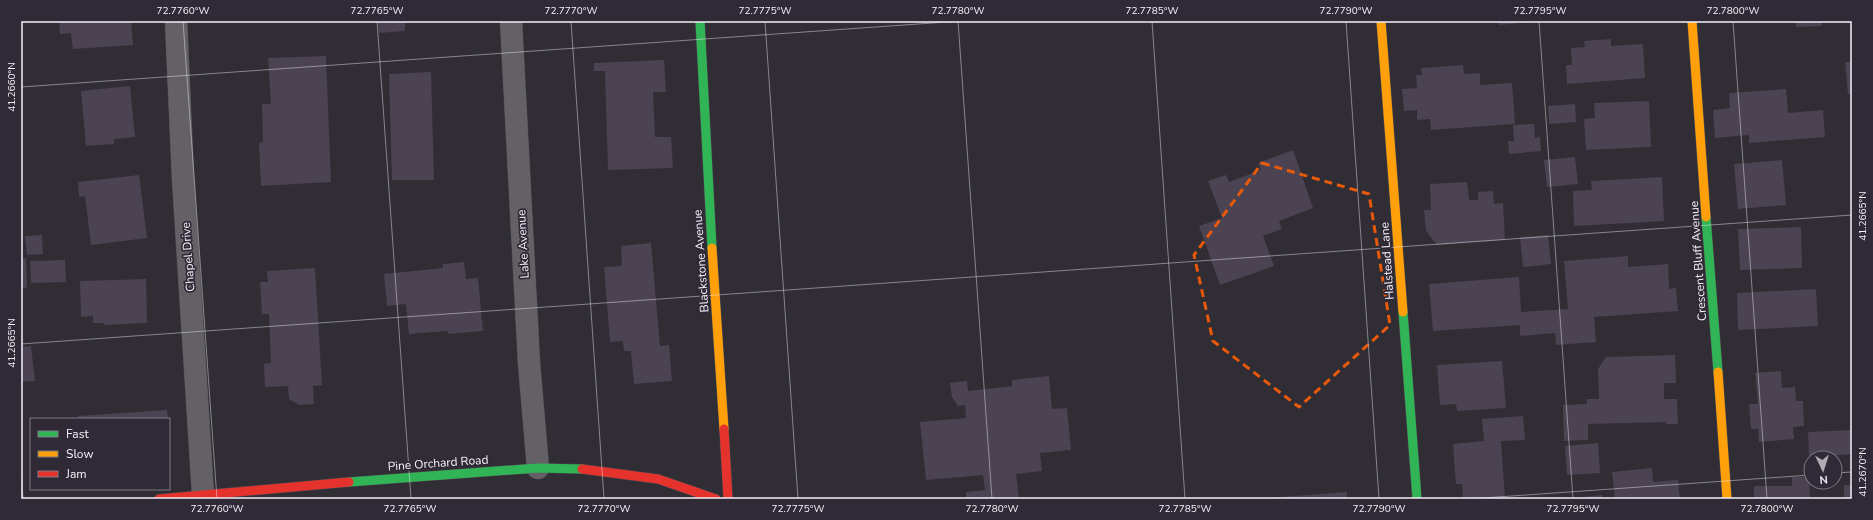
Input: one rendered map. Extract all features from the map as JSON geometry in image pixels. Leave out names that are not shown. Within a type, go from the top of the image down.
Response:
[{"type":"street","name":"Chapel Drive","points":[[176,21],[183,179],[203,494]]},
{"type":"street","name":"Lake Avenue","points":[[512,21],[529,363],[538,468]]},
{"type":"street","name":"Blackstone Avenue","points":[[700,21],[710,218],[728,499]]},
{"type":"street","name":"Halstead Lane","points":[[1381,21],[1417,499]]},
{"type":"street","name":"Crescent Bluff Avenue","points":[[1692,21],[1727,499]]},
{"type":"street","name":"Pine Orchard Road","points":[[159,499],[203,494],[538,468],[577,468],[658,479],[716,499]]},
{"type":"highlighted area","points":[[1262,163],[1369,194],[1390,325],[1299,407],[1213,341],[1194,255]]},
{"type":"building","points":[[59,21],[131,21],[133,45],[73,49],[71,33],[60,34]]},
{"type":"building","points":[[378,21],[405,21],[405,31],[379,33]]},
{"type":"building","points":[[1499,21],[1533,21],[1533,22],[1499,25]]},
{"type":"building","points":[[1796,21],[1822,21],[1822,26],[1796,27]]},
{"type":"building","points":[[1611,39],[1611,46],[1643,44],[1645,78],[1567,84],[1566,65],[1572,65],[1571,48],[1585,47],[1584,41]]},
{"type":"building","points":[[326,56],[331,182],[261,186],[259,143],[263,142],[262,104],[271,104],[268,58]]},
{"type":"building","points":[[664,60],[666,92],[653,92],[655,137],[671,137],[673,168],[608,170],[605,71],[594,71],[594,63]]},
{"type":"building","points":[[1845,62],[1852,62],[1852,94],[1848,94]]},
{"type":"building","points":[[1463,65],[1464,74],[1480,73],[1480,85],[1512,83],[1515,124],[1431,130],[1430,119],[1417,120],[1417,110],[1404,111],[1402,89],[1417,88],[1416,75],[1422,75],[1421,68]]},
{"type":"building","points":[[431,72],[434,180],[392,180],[389,74]]},
{"type":"building","points":[[130,86],[135,137],[114,139],[114,144],[86,146],[81,91]]},
{"type":"building","points":[[1786,89],[1788,113],[1823,110],[1825,137],[1749,143],[1749,135],[1715,138],[1713,110],[1730,108],[1729,93]]},
{"type":"building","points":[[1649,101],[1651,147],[1586,150],[1584,119],[1595,118],[1594,103]]},
{"type":"building","points":[[1575,104],[1576,122],[1549,124],[1548,106]]},
{"type":"building","points":[[1534,124],[1535,138],[1540,137],[1541,151],[1509,154],[1508,141],[1514,141],[1513,125]]},
{"type":"building","points":[[1293,150],[1313,208],[1279,221],[1282,229],[1263,236],[1274,266],[1220,285],[1199,226],[1222,218],[1208,181],[1226,175],[1229,182],[1261,170],[1258,163]]},
{"type":"building","points":[[1575,157],[1578,184],[1547,187],[1544,160]]},
{"type":"building","points":[[1782,160],[1786,205],[1738,209],[1734,164]]},
{"type":"building","points":[[139,175],[147,238],[91,245],[85,196],[79,197],[78,182]]},
{"type":"building","points":[[1662,177],[1664,221],[1574,226],[1573,191],[1592,190],[1591,181]]},
{"type":"building","points":[[1467,182],[1469,200],[1478,200],[1478,192],[1493,191],[1494,204],[1503,203],[1505,240],[1437,245],[1426,231],[1424,210],[1431,210],[1430,184]]},
{"type":"building","points":[[1801,227],[1802,268],[1740,270],[1738,229]]},
{"type":"building","points":[[42,235],[43,254],[27,255],[25,236]]},
{"type":"building","points":[[1548,235],[1551,264],[1523,267],[1520,237]]},
{"type":"building","points":[[651,243],[660,346],[669,345],[672,381],[634,384],[631,351],[624,351],[623,341],[610,342],[604,267],[622,266],[621,246]]},
{"type":"building","points":[[1628,256],[1628,267],[1668,264],[1669,289],[1676,288],[1678,311],[1594,317],[1596,342],[1556,345],[1555,333],[1520,336],[1520,325],[1433,331],[1429,284],[1519,277],[1521,312],[1568,309],[1564,261]]},
{"type":"building","points":[[26,258],[27,288],[21,288],[21,259]]},
{"type":"building","points":[[65,260],[66,282],[31,283],[30,261]]},
{"type":"building","points":[[464,262],[466,279],[478,278],[483,331],[449,334],[447,331],[409,334],[406,304],[387,306],[384,274],[443,268],[443,264]]},
{"type":"building","points":[[315,268],[322,385],[313,386],[314,404],[299,405],[289,399],[288,386],[265,387],[264,364],[271,363],[269,314],[262,314],[260,282],[268,282],[267,271]]},
{"type":"building","points":[[146,279],[147,323],[104,325],[104,323],[93,323],[93,316],[81,317],[80,281]]},
{"type":"building","points":[[1816,289],[1818,326],[1738,330],[1737,293]]},
{"type":"building","points":[[31,346],[35,381],[21,382],[21,347]]},
{"type":"building","points":[[1675,355],[1676,383],[1664,383],[1664,399],[1677,399],[1678,424],[1666,424],[1666,422],[1588,424],[1588,440],[1564,441],[1563,405],[1587,404],[1587,399],[1599,399],[1598,369],[1606,357]]},
{"type":"building","points":[[1502,361],[1506,408],[1457,411],[1456,404],[1440,405],[1437,365]]},
{"type":"building","points":[[1781,371],[1782,388],[1795,387],[1796,401],[1803,401],[1804,426],[1793,427],[1794,439],[1759,442],[1758,429],[1751,429],[1749,404],[1758,404],[1755,373]]},
{"type":"building","points":[[1049,376],[1052,409],[1067,408],[1071,450],[1040,453],[1042,471],[1016,474],[1019,499],[966,499],[966,492],[985,490],[983,475],[926,480],[920,422],[966,418],[965,405],[958,406],[952,397],[950,383],[967,381],[968,391],[1012,386],[1012,380]]},
{"type":"building","points":[[167,410],[168,418],[79,418],[78,416]]},
{"type":"building","points":[[1523,416],[1525,440],[1501,441],[1505,499],[1463,499],[1462,484],[1456,484],[1453,444],[1484,441],[1482,419]]},
{"type":"building","points":[[1852,430],[1852,454],[1843,455],[1843,450],[1809,450],[1808,432]]},
{"type":"building","points":[[1598,443],[1600,473],[1567,475],[1565,446]]},
{"type":"building","points":[[1652,468],[1653,482],[1678,480],[1680,499],[1615,499],[1612,472]]},
{"type":"building","points":[[1792,477],[1803,477],[1803,490],[1810,490],[1810,499],[1754,499],[1754,486],[1792,486]]},
{"type":"building","points":[[1844,485],[1852,485],[1852,499],[1844,499]]},
{"type":"building","points":[[1347,492],[1347,499],[1266,499],[1266,498]]},
{"type":"building","points":[[1602,495],[1603,499],[1583,499],[1583,497]]},
{"type":"traffic: fast","points":[[700,21],[712,248]]},
{"type":"traffic: fast","points":[[1706,217],[1718,372]]},
{"type":"traffic: fast","points":[[1403,312],[1417,499]]},
{"type":"traffic: fast","points":[[349,482],[538,468],[582,469]]},
{"type":"traffic: slow","points":[[1381,21],[1403,312]]},
{"type":"traffic: slow","points":[[1692,21],[1706,217]]},
{"type":"traffic: slow","points":[[712,248],[724,429]]},
{"type":"traffic: slow","points":[[1718,372],[1727,499]]},
{"type":"traffic: jam","points":[[724,429],[728,499]]},
{"type":"traffic: jam","points":[[582,469],[658,479],[716,499]]},
{"type":"traffic: jam","points":[[159,499],[349,482]]}]
